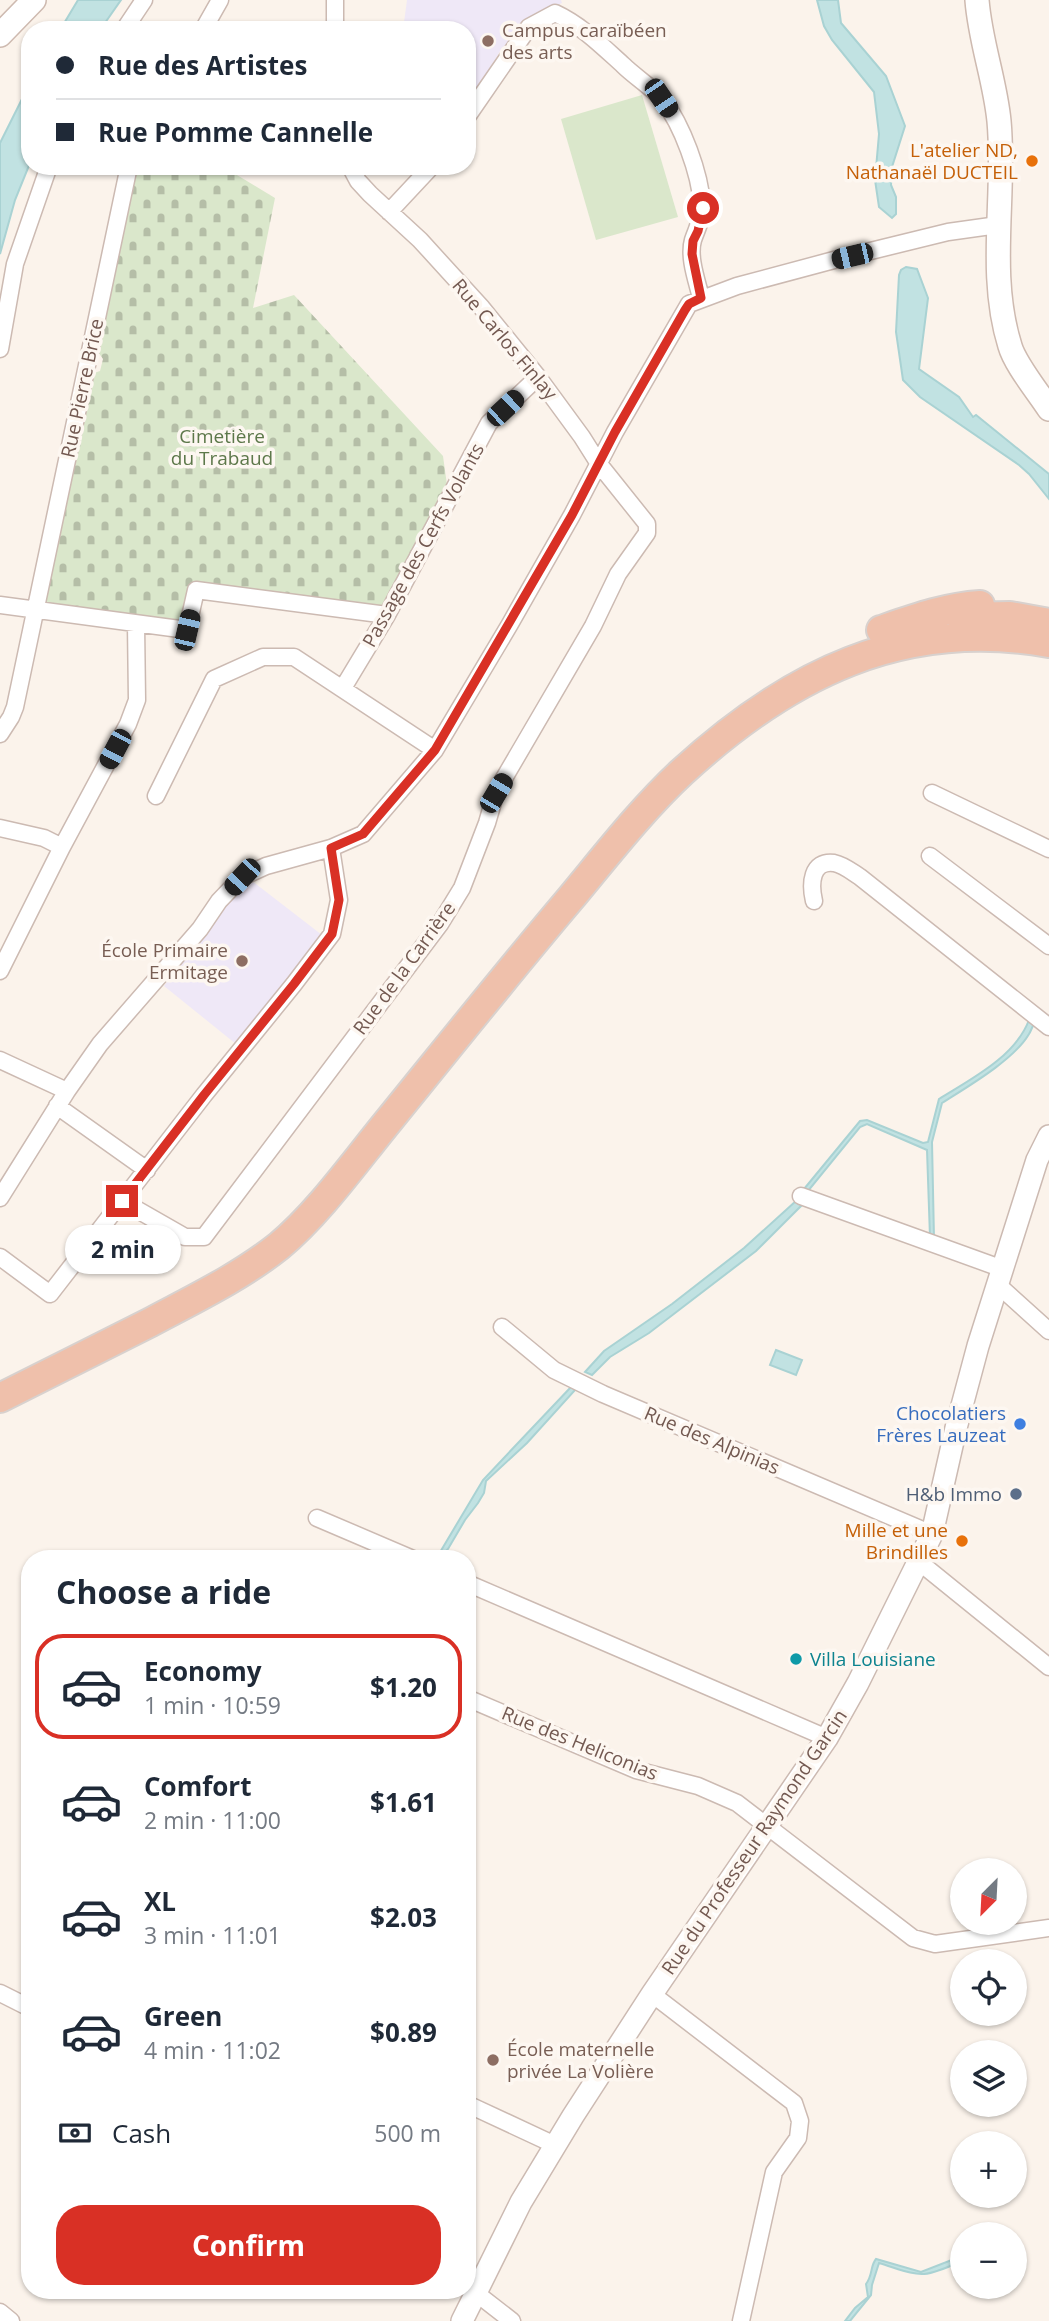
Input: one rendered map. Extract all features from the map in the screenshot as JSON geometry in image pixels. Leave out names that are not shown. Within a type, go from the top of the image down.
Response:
[{"type":"highway","points":[[0,1377],[208,1273],[238,1255],[277,1225],[607,826],[695,736],[727,711],[814,656],[853,639],[936,612],[964,606],[1006,605],[1049,611]]},
{"type":"highway","points":[[881,630],[948,618],[1010,616],[1049,623]]},
{"type":"highway","points":[[0,1398],[232,1278],[280,1245],[322,1201],[615,845],[680,774],[743,720],[788,691],[863,655],[911,642],[960,636],[1006,636],[1049,643]]},
{"type":"highway","points":[[911,642],[995,650],[1049,660]]},
{"type":"main road","points":[[0,35],[34,0]]},
{"type":"main road","points":[[977,0],[999,118],[998,225],[1004,325],[1010,349],[1049,409]]},
{"type":"street","points":[[130,21],[144,0]]},
{"type":"street","points":[[208,21],[220,0]]},
{"type":"street","points":[[335,0],[335,21]]},
{"type":"street","points":[[476,104],[529,27],[543,18],[555,13],[600,43],[661,98],[678,122],[694,168],[703,208],[692,254],[701,298]]},
{"type":"street","points":[[0,349],[15,264],[46,175]]},
{"type":"street","name":"Rue Pierre Brice","points":[[0,734],[15,706],[127,175]]},
{"type":"street","name":"Rue Carlos Finlay","points":[[355,175],[420,240],[481,308],[538,377],[582,436],[599,464],[647,524]]},
{"type":"street","points":[[389,212],[424,175]]},
{"type":"street","points":[[0,1198],[57,1106],[100,1044],[242,877],[266,866],[331,848],[363,834],[435,750],[510,625],[621,421],[689,304],[737,286],[948,232],[998,225]]},
{"type":"street","name":"Passage des Cerfs Volants","points":[[343,688],[387,615],[489,423],[538,377]]},
{"type":"street","name":"Rue de la Carrière","points":[[122,1201],[185,1237],[204,1237],[446,915],[462,888],[496,793],[593,625],[618,573],[646,533],[647,524]]},
{"type":"street","points":[[0,605],[187,630],[196,590],[387,615]]},
{"type":"street","points":[[0,971],[128,724],[136,700],[136,624]]},
{"type":"street","points":[[156,796],[214,679],[263,657],[294,657],[435,750]]},
{"type":"street","points":[[932,793],[1049,849]]},
{"type":"street","points":[[0,828],[44,838],[62,847]]},
{"type":"street","points":[[0,1257],[50,1294],[332,934],[339,900],[331,848]]},
{"type":"street","points":[[930,856],[1049,946]]},
{"type":"street","points":[[814,901],[811,877],[817,869],[824,864],[835,863],[845,867],[1049,1027]]},
{"type":"street","points":[[0,1060],[67,1091]]},
{"type":"street","points":[[57,1106],[147,1170]]},
{"type":"street","name":"Rue du Professeur Raymond Garcin","points":[[476,2293],[521,2202],[555,2145],[652,1994],[827,1738],[932,1534],[978,1346],[1037,1160],[1049,1136]]},
{"type":"street","points":[[801,1196],[1001,1277],[1049,1331]]},
{"type":"street","name":"Rue des Alpinias","points":[[502,1327],[554,1370],[603,1394],[932,1534]]},
{"type":"street","points":[[317,1518],[391,1550]]},
{"type":"street","points":[[918,1561],[1049,1667]]},
{"type":"street","points":[[476,1587],[827,1738]]},
{"type":"street","name":"Rue des Heliconias","points":[[476,1702],[636,1770],[698,1786],[737,1803],[913,1938],[935,1944],[1049,1928]]},
{"type":"street","points":[[0,1993],[21,2004]]},
{"type":"street","points":[[652,1994],[794,2103],[800,2121],[798,2138],[774,2172],[741,2321]]},
{"type":"street","points":[[476,2109],[555,2145]]},
{"type":"street","points":[[476,2293],[512,2321]]},
{"type":"street","name":"Rue du Professeur Raymond Garcin","points":[[462,2321],[473,2299]]},
{"type":"street","points":[[0,2312],[11,2321]]},
{"type":"shaded area","name":"Campus caraïbéen des arts","points":[[407,0],[561,0],[562,3],[535,14],[499,53],[476,91],[476,21],[404,21]]},
{"type":"shaded area","name":"École Primaire Ermitage","points":[[247,877],[322,935],[236,1044],[164,986]]},
{"type":"green space","points":[[642,95],[678,217],[596,240],[561,119]]},
{"type":"green space","name":"Cimetière du Trabaud","points":[[134,175],[237,175],[275,198],[253,308],[294,295],[443,456],[447,485],[380,610],[193,586],[183,624],[43,605],[91,374],[100,371],[103,359],[96,349]]},
{"type":"water","points":[[78,0],[121,0],[106,21],[65,21]]},
{"type":"water","points":[[817,0],[838,0],[841,23],[886,76],[905,126],[892,167],[891,185],[896,197],[896,214],[892,218],[879,207],[875,180],[879,134],[874,92],[832,40],[824,26]]},
{"type":"water","points":[[21,101],[21,175],[25,175],[0,254],[0,143]]},
{"type":"water","points":[[906,267],[917,269],[928,298],[919,369],[959,397],[973,417],[976,415],[1049,474],[1049,499],[1019,465],[920,397],[903,380],[896,332],[899,275]]},
{"type":"water","points":[[1029,1020],[1034,1024],[1013,1054],[942,1103],[932,1142],[934,1238],[930,1237],[927,1150],[867,1124],[860,1127],[808,1191],[804,1189],[860,1121],[867,1120],[923,1143],[928,1142],[939,1099],[1003,1056],[1014,1045]]},
{"type":"water","points":[[796,1201],[803,1204],[756,1251],[649,1333],[610,1357],[592,1375],[585,1372],[604,1351],[672,1304],[744,1248]]},
{"type":"water","points":[[776,1350],[802,1360],[796,1375],[770,1365]]},
{"type":"water","points":[[571,1387],[576,1389],[527,1443],[486,1481],[484,1493],[478,1503],[448,1549],[441,1550],[483,1480]]},
{"type":"water","points":[[876,2259],[921,2272],[950,2261],[950,2266],[920,2274],[879,2263],[871,2295],[850,2321],[845,2321],[868,2297],[866,2284]]},
{"type":"place","name":"Campus caraïbéen des arts","points":[[488,41]]},
{"type":"place","name":"L'atelier ND, Nathanaël DUCTEIL","points":[[1032,161]]},
{"type":"place","name":"École Primaire Ermitage","points":[[242,961]]},
{"type":"place","name":"Chocolatiers Frères Lauzeat","points":[[1020,1424]]},
{"type":"place","name":"H&b Immo","points":[[1016,1494]]},
{"type":"place","name":"Mille et une Brindilles","points":[[962,1541]]},
{"type":"place","name":"Villa Louisiane","points":[[796,1659]]},
{"type":"place","name":"École maternelle privée La Volière","points":[[493,2060]]},
{"type":"route","points":[[122,1201],[332,934],[339,900],[331,848],[363,834],[435,750],[572,515],[658,354],[689,304],[701,298],[692,254],[703,208]]}]
